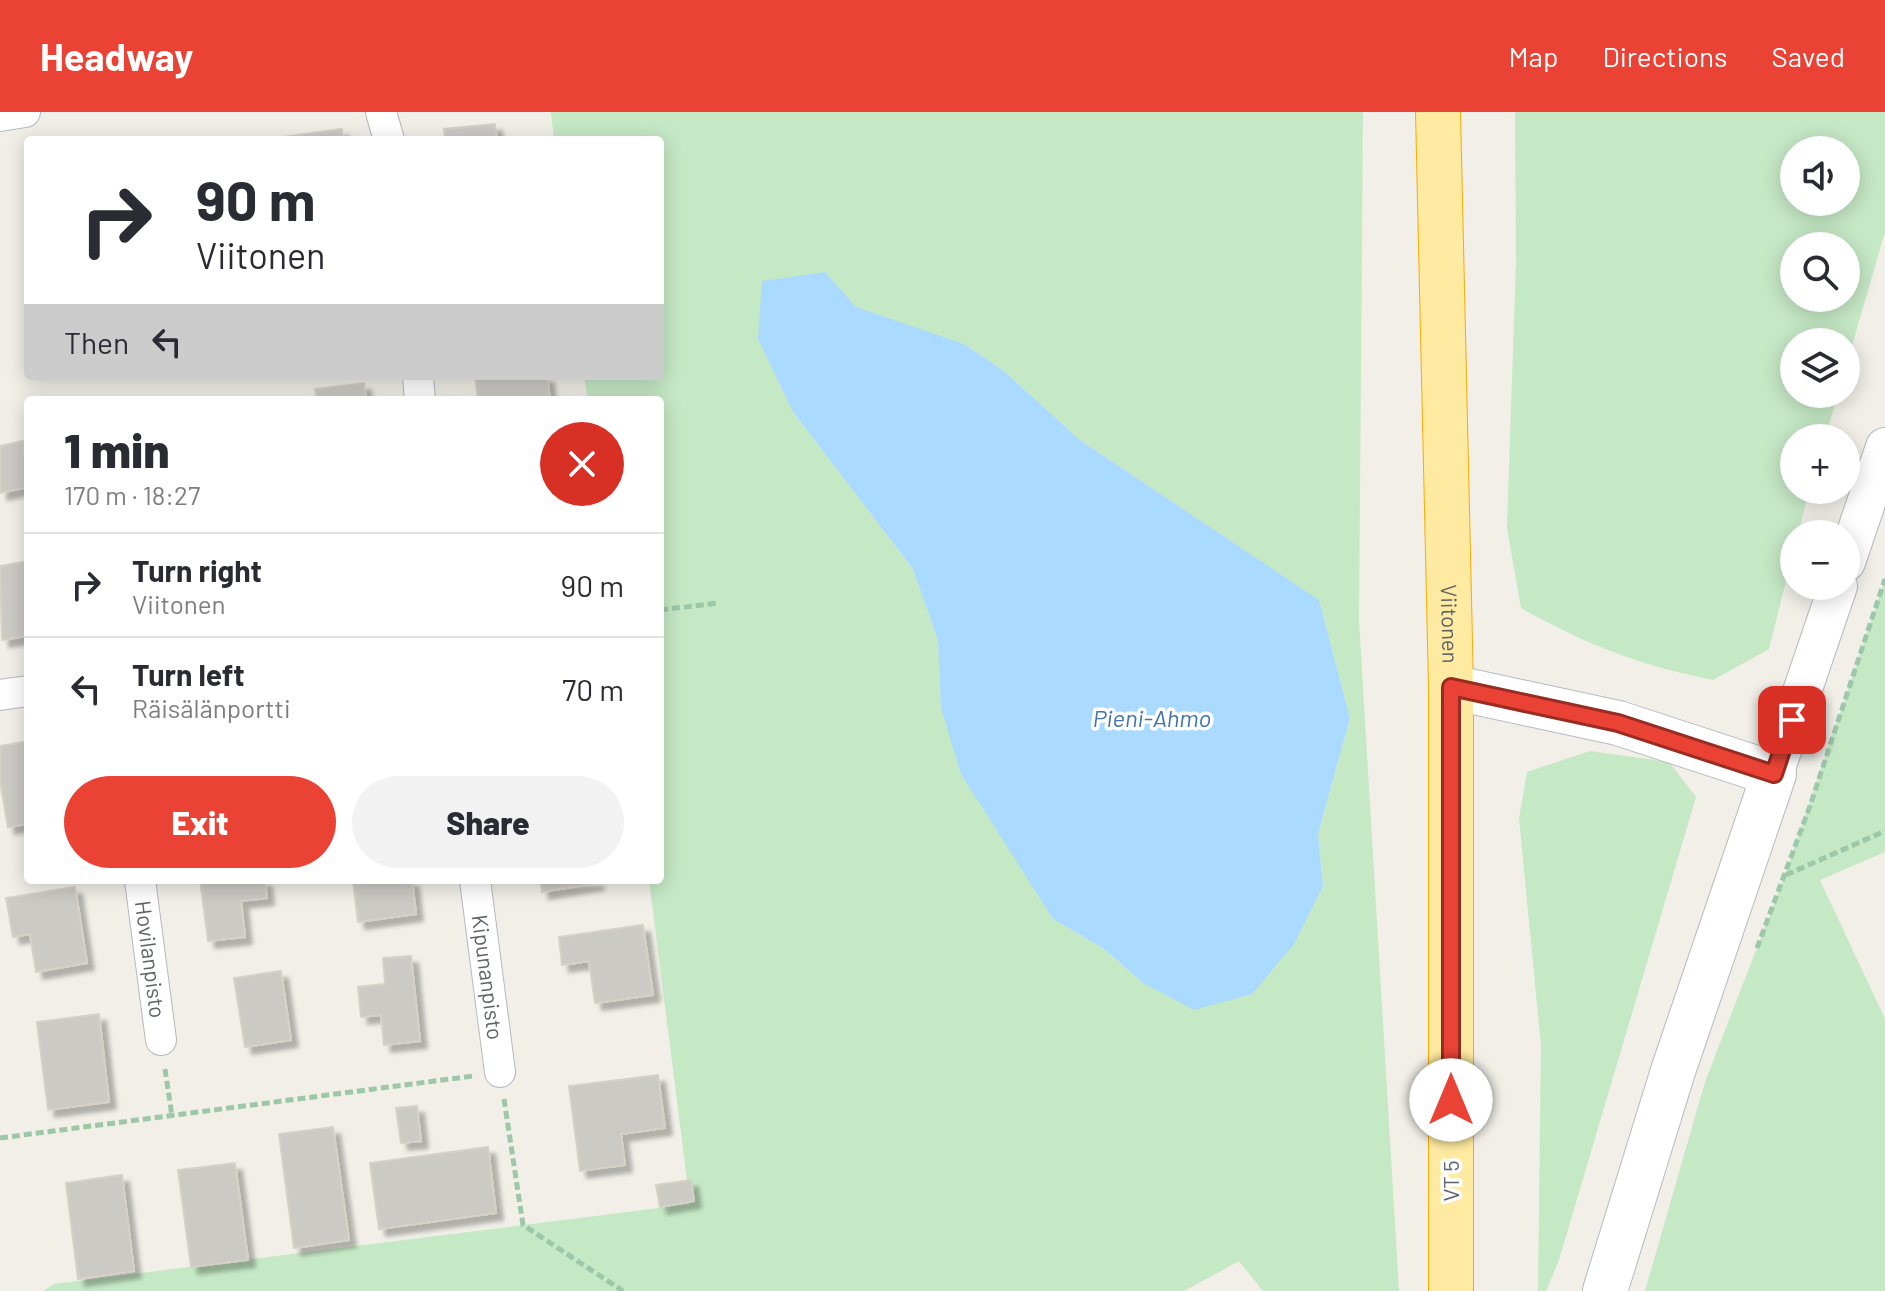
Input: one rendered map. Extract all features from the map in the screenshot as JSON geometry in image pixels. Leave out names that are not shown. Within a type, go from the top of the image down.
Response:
[{"type":"highway","name":"Viitonen","points":[[1438,112],[1451,687]]},
{"type":"highway","name":"VT 5","points":[[1451,687],[1451,1291]]},
{"type":"main road","name":"Viitonen","points":[[1451,687],[1618,723],[1774,774]]},
{"type":"main road","points":[[1605,1291],[1668,1086],[1774,774]]},
{"type":"street","points":[[0,116],[25,112]]},
{"type":"street","points":[[381,112],[388,136]]},
{"type":"street","points":[[1860,521],[1885,447]]},
{"type":"street","points":[[1774,774],[1833,600]]},
{"type":"street","points":[[0,695],[24,692]]},
{"type":"street","name":"Hovilanpisto","points":[[141,884],[161,1040]]},
{"type":"street","name":"Kipunanpisto","points":[[476,884],[500,1072]]},
{"type":"path","points":[[1757,949],[1885,579]]},
{"type":"path","points":[[664,610],[718,603]]},
{"type":"path","points":[[1785,875],[1885,831]]},
{"type":"path","points":[[161,1040],[172,1116]]},
{"type":"path","points":[[0,1138],[500,1072],[523,1225],[623,1291]]},
{"type":"green space","points":[[551,112],[1363,112],[1359,620],[1399,1291],[1263,1291],[1239,1261],[1184,1291],[43,1291],[54,1284],[690,1204],[650,884],[664,884],[664,396],[587,396],[585,380],[664,380],[664,136],[554,136]],"holes":[[[825,272],[855,307],[965,345],[1004,371],[1080,440],[1319,601],[1350,718],[1318,834],[1323,886],[1143,983],[1104,949],[1053,919],[941,708],[938,641],[913,569],[793,412]]]},
{"type":"green space","points":[[1515,112],[1885,112],[1885,232],[1857,328],[1780,328],[1780,408],[1834,408],[1829,424],[1780,424],[1780,504],[1806,504],[1802,520],[1780,520],[1781,600],[1769,649],[1713,680],[1614,652],[1569,633],[1521,608],[1507,528],[1516,261]]},
{"type":"green space","points":[[1885,579],[1885,852],[1820,880],[1885,1019],[1885,1291],[1645,1291],[1705,1082],[1785,875]]},
{"type":"green space","points":[[1590,751],[1669,762],[1696,797],[1559,1260],[1546,1291],[1538,1291],[1541,1046],[1519,818],[1527,772]]},
{"type":"water","name":"Pieni-Ahmo","points":[[825,272],[856,307],[964,344],[1004,371],[1080,440],[1319,600],[1350,718],[1318,834],[1323,886],[1294,944],[1252,994],[1194,1010],[1143,983],[1104,949],[1053,919],[961,774],[941,708],[938,641],[913,569],[793,412],[758,339],[762,281]]},
{"type":"building","points":[[495,124],[496,136],[445,136],[444,129]]},
{"type":"building","points":[[342,129],[343,136],[290,136]]},
{"type":"building","points":[[476,380],[548,380],[550,396],[478,396]]},
{"type":"building","points":[[364,383],[366,396],[316,396],[315,389]]},
{"type":"building","points":[[23,441],[24,488],[0,493],[0,446]]},
{"type":"building","points":[[24,562],[24,637],[2,640],[0,566]]},
{"type":"building","points":[[24,742],[24,825],[8,827],[0,782],[0,746]]},
{"type":"building","points":[[201,884],[265,884],[267,898],[241,901],[245,937],[208,941]]},
{"type":"building","points":[[353,884],[412,884],[416,914],[358,922]]},
{"type":"building","points":[[541,884],[591,884],[542,892]]},
{"type":"building","points":[[75,887],[87,963],[36,972],[30,934],[13,937],[6,898]]},
{"type":"building","points":[[643,925],[653,995],[595,1003],[589,961],[562,965],[559,937]]},
{"type":"building","points":[[411,956],[420,1041],[384,1045],[381,1015],[361,1017],[358,987],[385,984],[383,958]]},
{"type":"building","points":[[281,971],[291,1040],[245,1047],[234,978]]},
{"type":"building","points":[[99,1014],[109,1102],[48,1110],[37,1022]]},
{"type":"building","points":[[658,1075],[665,1128],[621,1134],[625,1165],[580,1171],[569,1086]]},
{"type":"building","points":[[417,1106],[421,1141],[401,1143],[396,1108]]},
{"type":"building","points":[[333,1127],[349,1240],[294,1248],[279,1134]]},
{"type":"building","points":[[488,1147],[496,1213],[379,1229],[370,1163]]},
{"type":"building","points":[[235,1163],[248,1260],[191,1267],[178,1170]]},
{"type":"building","points":[[122,1175],[134,1271],[78,1279],[66,1183]]},
{"type":"building","points":[[691,1180],[694,1201],[660,1207],[656,1185]]},
{"type":"route","points":[[1451,1100],[1451,687],[1618,723],[1774,774],[1792,720]]}]
